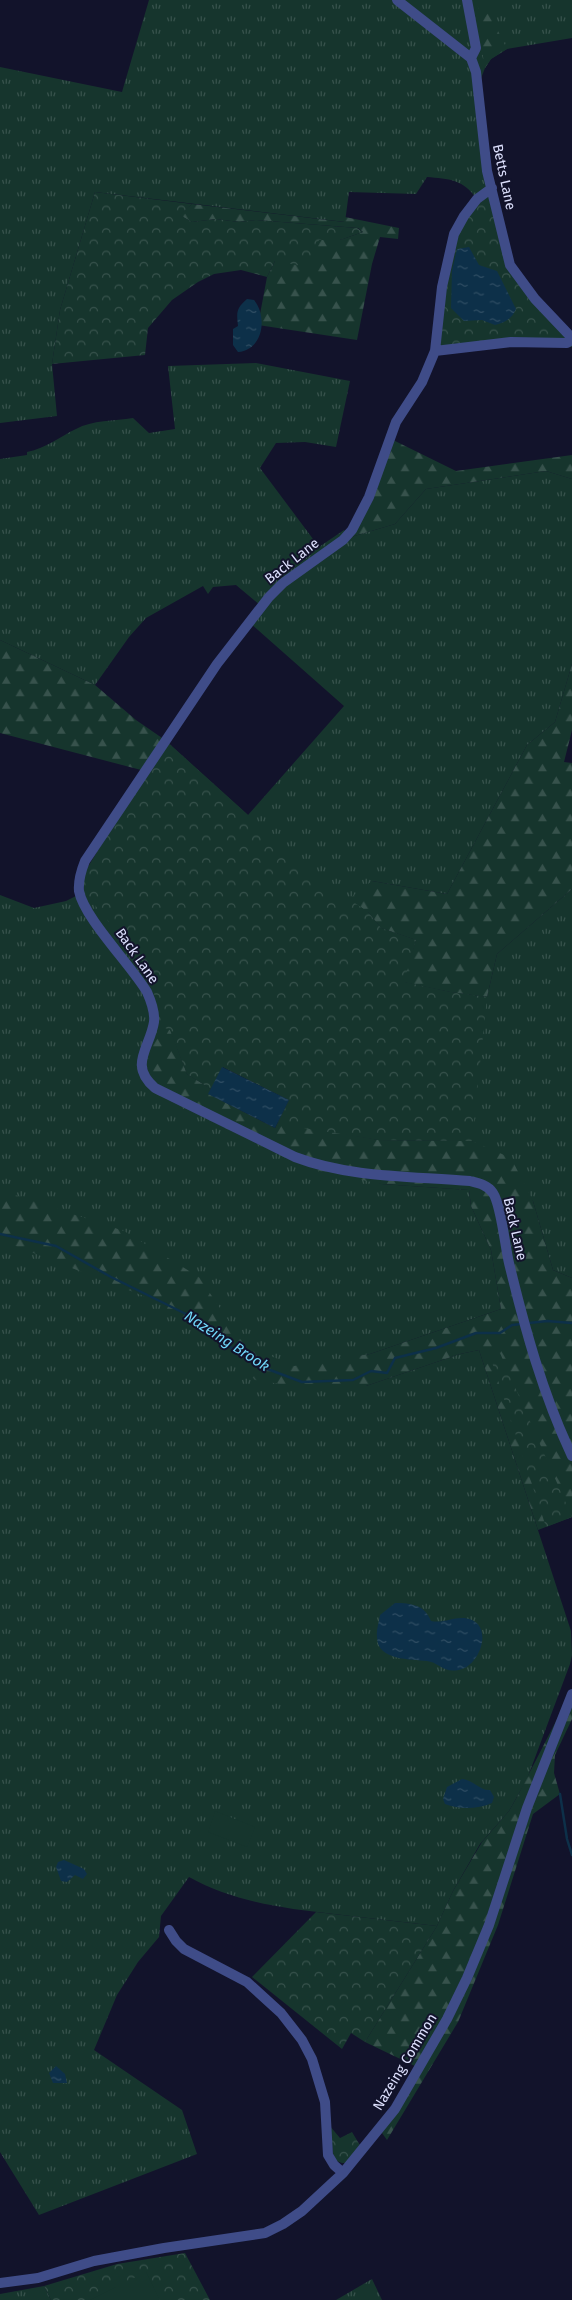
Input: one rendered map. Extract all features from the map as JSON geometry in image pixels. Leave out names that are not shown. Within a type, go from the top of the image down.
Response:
[{"type":"street","points":[[397,0],[471,58]]},
{"type":"street","name":"Betts Lane","points":[[467,0],[476,48],[471,58],[476,72],[483,148],[510,265],[535,299],[572,339]]},
{"type":"street","name":"Back Lane","points":[[492,188],[477,199],[464,216],[454,234],[442,287],[435,351],[422,382],[396,422],[369,496],[352,530],[343,540],[283,583],[268,597],[220,659],[85,861],[80,875],[80,891],[84,904],[94,920],[136,974],[153,1008],[154,1022],[144,1051],[141,1070],[146,1081],[154,1088],[295,1157],[316,1165],[347,1171],[470,1181],[482,1184],[492,1190],[496,1200],[508,1261],[530,1342],[544,1385],[572,1456]]},
{"type":"street","points":[[435,351],[511,342],[567,343],[572,339]]},
{"type":"street","name":"Nazeing Common","points":[[0,2283],[38,2278],[94,2262],[147,2251],[265,2233],[302,2211],[343,2173],[395,2109],[447,2019],[467,1978],[489,1925],[527,1808],[572,1694]]},
{"type":"street","points":[[169,1930],[184,1949],[247,1982],[270,2001],[302,2040],[312,2058],[325,2102],[328,2155],[334,2165],[343,2173]]},
{"type":"green space","points":[[149,0],[572,0],[572,38],[507,49],[491,59],[485,68],[478,86],[492,188],[477,199],[466,187],[455,181],[427,177],[416,194],[349,192],[345,222],[95,192],[60,310],[52,364],[57,416],[0,423],[0,67],[122,92]]},
{"type":"green space","points":[[476,0],[492,0],[495,25],[507,49],[491,59],[485,68],[480,17]]},
{"type":"green space","points":[[492,188],[510,265],[572,338],[572,347],[504,346],[430,354],[453,231]]},
{"type":"green space","points":[[95,192],[192,204],[180,215],[192,222],[216,219],[239,222],[256,220],[357,228],[363,232],[340,240],[319,240],[313,268],[275,261],[267,277],[241,270],[214,274],[198,282],[172,300],[148,328],[145,355],[52,364],[60,310]]},
{"type":"green space","points":[[192,204],[344,222],[345,217],[399,228],[398,239],[380,237],[372,264],[357,340],[258,325],[267,277],[275,261],[319,240],[340,240],[363,232],[358,228],[256,220],[239,222],[216,219],[192,222],[179,215]]},
{"type":"green space","points":[[256,363],[350,381],[336,447],[305,442],[276,443],[260,468],[319,547],[344,530],[351,537],[395,524],[426,489],[546,471],[572,479],[572,664],[555,722],[527,745],[447,894],[372,881],[368,912],[381,928],[416,940],[404,982],[450,992],[487,997],[497,954],[572,889],[572,1278],[553,1270],[533,1201],[472,1141],[379,1140],[278,1122],[289,1100],[223,1067],[211,1089],[187,1074],[170,1030],[147,1069],[381,1184],[469,1190],[471,1206],[491,1250],[501,1309],[360,1356],[366,1386],[460,1354],[479,1350],[571,1631],[572,1655],[527,1779],[509,1811],[480,1844],[453,1891],[437,1926],[315,1912],[259,1903],[206,1886],[189,1877],[161,1916],[159,1937],[138,1962],[117,1995],[94,2050],[182,2110],[197,2154],[39,2215],[0,2152],[0,895],[34,908],[66,901],[84,892],[165,740],[248,815],[344,706],[249,622],[261,606],[236,585],[213,587],[208,594],[203,586],[146,618],[129,637],[95,685],[0,640],[0,459],[27,455],[27,452],[47,445],[82,426],[96,422],[133,418],[149,433],[175,429],[168,366]]},
{"type":"green space","points":[[393,440],[456,471],[572,455],[572,479],[546,471],[426,489],[395,524],[351,537]]},
{"type":"green space","points":[[0,640],[95,685],[136,720],[165,740],[145,771],[0,733]]},
{"type":"green space","points":[[572,664],[572,730],[564,762],[572,763],[572,889],[497,954],[487,997],[450,992],[403,982],[416,940],[381,928],[368,912],[349,899],[372,881],[447,894],[527,745],[555,722]]},
{"type":"green space","points":[[165,740],[248,815],[330,896],[349,899],[368,912],[381,928],[416,940],[404,982],[450,992],[487,997],[472,1141],[379,1140],[284,1125],[278,1122],[289,1100],[223,1067],[211,1089],[187,1074],[170,1030],[160,1026],[150,971],[84,892],[83,875]]},
{"type":"green space","points":[[160,1026],[170,1029],[187,1074],[211,1089],[209,1094],[275,1128],[278,1122],[379,1140],[472,1141],[511,1158],[533,1201],[553,1270],[572,1278],[572,1517],[538,1530],[479,1350],[460,1354],[366,1386],[312,1389],[255,1380],[213,1333],[141,1295],[0,1240],[0,1190],[124,1231],[199,1277],[245,1345],[294,1366],[370,1354],[501,1309],[491,1250],[471,1206],[469,1190],[381,1184],[306,1168],[150,1091],[152,1077],[148,1071],[147,1058]]},
{"type":"green space","points":[[500,1353],[572,1517],[546,1527],[490,1356]]},
{"type":"green space","points":[[572,1690],[572,1719],[555,1755],[554,1773],[560,1794],[533,1814],[498,1925],[458,2022],[387,2140],[382,2133],[419,2068],[365,2042],[437,1926],[453,1891],[482,1842],[509,1811]]},
{"type":"green space","points":[[215,1811],[255,1827],[247,1847],[208,1832]]},
{"type":"green space","points":[[316,1912],[437,1926],[365,2042],[351,2033],[342,2049],[252,1977]]},
{"type":"green space","points":[[329,2125],[340,2138],[352,2132],[361,2147],[348,2163],[334,2160]]},
{"type":"green space","points":[[185,2253],[210,2300],[51,2300],[44,2286],[117,2264]]},
{"type":"green space","points":[[146,2272],[160,2300],[90,2300]]},
{"type":"green space","points":[[372,2279],[382,2300],[336,2300]]},
{"type":"green space","points":[[44,2286],[51,2300],[0,2300],[0,2294]]},
{"type":"water","points":[[469,247],[479,265],[497,271],[516,309],[510,318],[505,321],[495,325],[482,320],[464,321],[451,308],[452,271],[457,249]]},
{"type":"water","points":[[247,299],[254,300],[258,307],[262,323],[261,332],[253,345],[246,350],[238,352],[233,345],[233,329],[238,326],[237,315],[239,309]]},
{"type":"water","points":[[222,1067],[289,1100],[275,1128],[208,1094]]},
{"type":"water","points":[[395,1603],[421,1608],[431,1621],[467,1618],[478,1624],[482,1638],[481,1646],[474,1660],[462,1669],[451,1670],[431,1662],[404,1659],[389,1655],[383,1651],[378,1645],[377,1634],[380,1615]]},
{"type":"water","points":[[462,1779],[470,1781],[483,1789],[490,1790],[494,1797],[492,1803],[481,1807],[469,1808],[445,1804],[443,1799],[447,1787]]},
{"type":"water","points":[[64,1860],[84,1869],[87,1874],[83,1879],[75,1875],[67,1882],[61,1881],[56,1867],[58,1862]]},
{"type":"water","points":[[56,2066],[65,2074],[67,2083],[53,2083],[49,2073]]},
{"type":"waterway","name":"Nazeing Brook","points":[[0,1234],[56,1246],[111,1277],[196,1319],[234,1350],[262,1367],[302,1382],[353,1380],[371,1371],[387,1373],[395,1358],[436,1348],[476,1333],[500,1333],[512,1325],[521,1324]]},
{"type":"waterway","name":"Nazeing Brook","points":[[529,1323],[547,1321],[572,1323]]},
{"type":"waterway","points":[[560,1794],[567,1839],[572,1855]]}]
